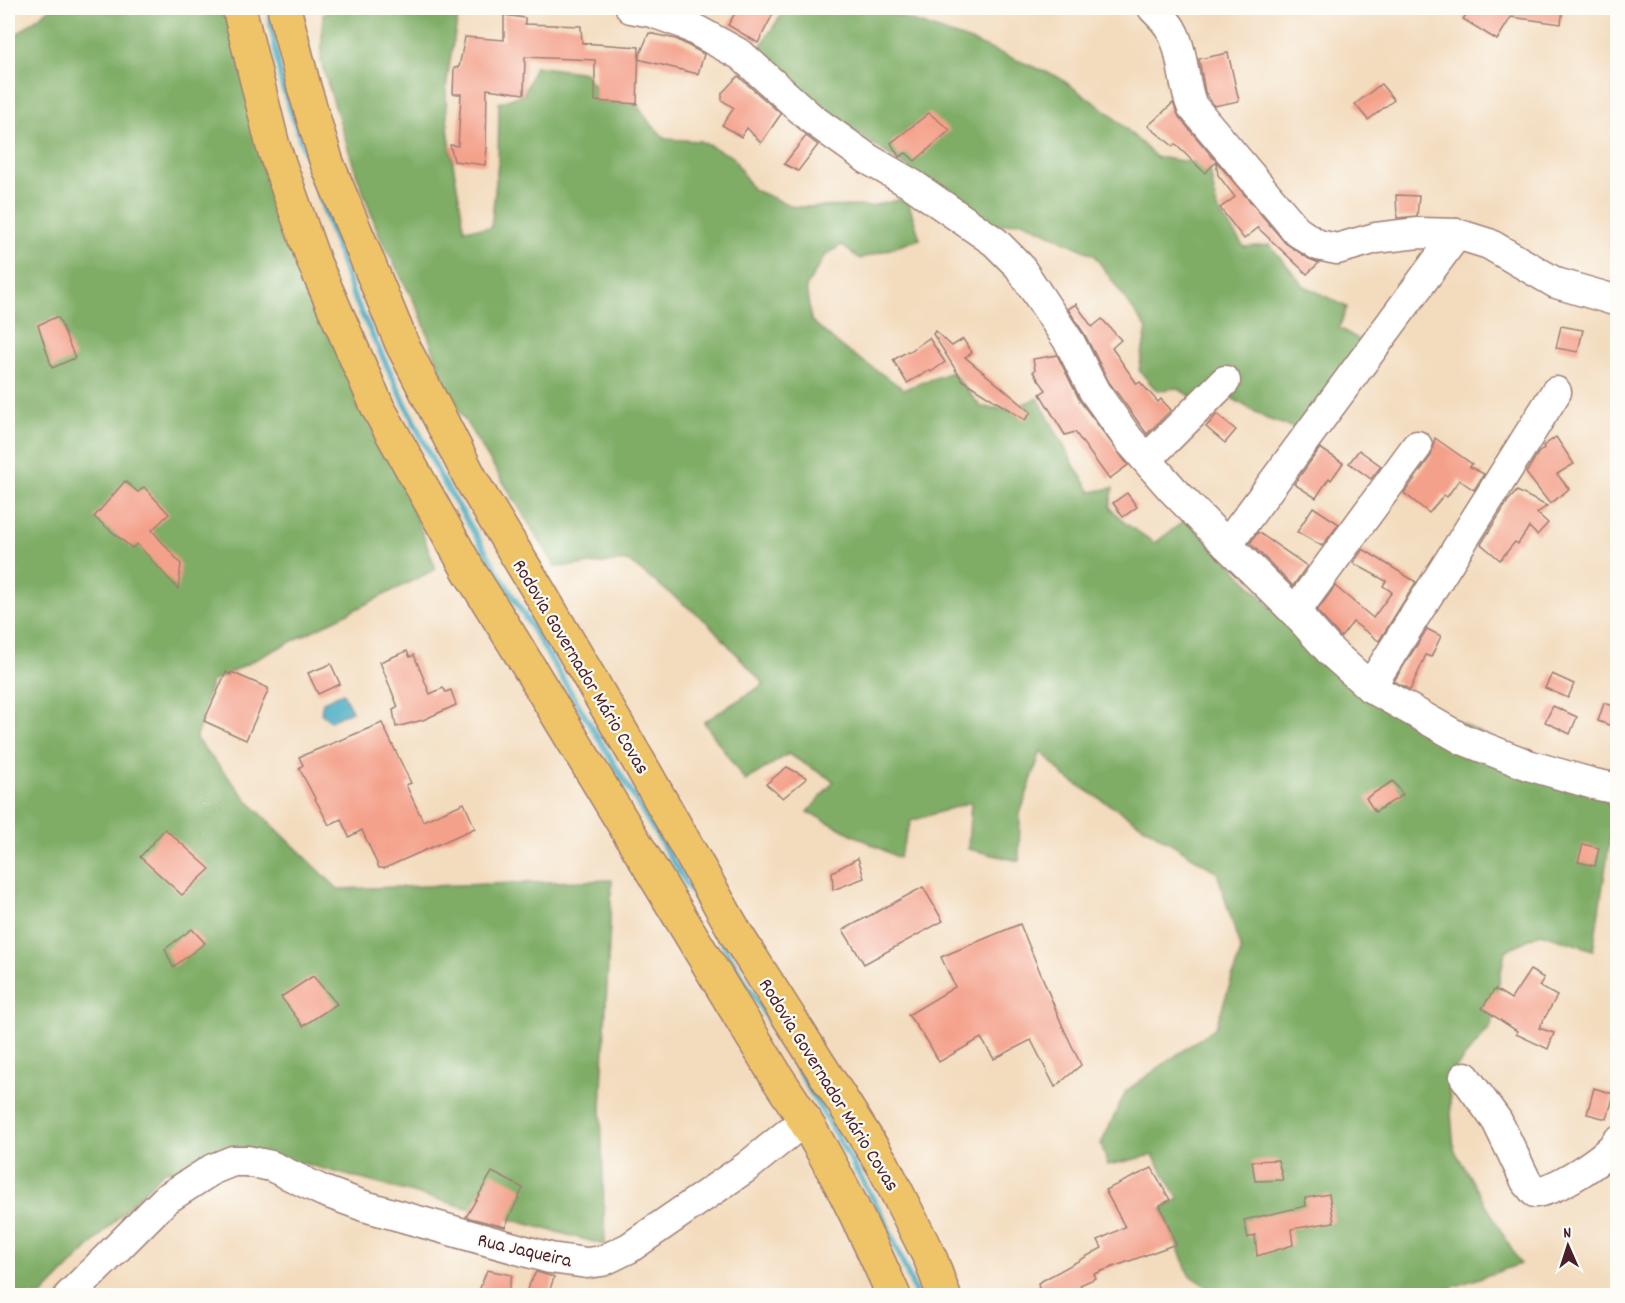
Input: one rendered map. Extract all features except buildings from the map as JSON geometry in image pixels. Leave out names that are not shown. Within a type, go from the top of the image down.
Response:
[{"type":"highway","name":"Rodovia Governador Mário Covas","points":[[239,8],[273,146],[314,262],[378,408],[469,572],[772,1069],[806,1119],[853,1205],[894,1296]]},
{"type":"highway","name":"Rodovia Governador Mário Covas","points":[[284,8],[327,164],[402,344],[458,454],[633,752],[738,937],[884,1165],[931,1260],[944,1296]]},
{"type":"street","points":[[631,8],[652,12],[682,23],[741,55],[812,119],[868,159],[913,185],[995,242],[1019,266],[1070,343],[1094,391],[1129,440],[1331,652],[1370,687],[1462,739],[1528,765],[1617,789]]},
{"type":"street","points":[[1153,8],[1171,29],[1181,56],[1185,90],[1192,106],[1298,232],[1318,245],[1337,249],[1376,238],[1418,233],[1456,234],[1489,244],[1556,283],[1617,302]]},
{"type":"street","points":[[1227,545],[1456,234]]},
{"type":"street","points":[[1147,459],[1225,381]]},
{"type":"street","points":[[1370,687],[1556,392]]},
{"type":"street","points":[[1295,612],[1417,446]]},
{"type":"street","points":[[1465,1077],[1497,1121],[1526,1181],[1535,1192],[1547,1190],[1596,1163],[1617,1141]]},
{"type":"street","name":"Rua Jaqueira","points":[[69,1296],[166,1199],[213,1169],[233,1161],[247,1161],[271,1166],[323,1191],[364,1206],[550,1258],[587,1263],[602,1261],[629,1248],[748,1166],[806,1119]]},
{"type":"green space","points":[[51,8],[222,8],[436,569],[211,682],[196,739],[251,804],[338,889],[612,880],[601,1110],[605,1245],[302,1163],[164,1171],[42,1295],[8,1295],[8,33],[18,33]]},
{"type":"green space","points":[[344,8],[366,8],[388,12],[459,11],[446,97],[451,147],[464,229],[491,228],[498,163],[499,103],[524,94],[535,66],[586,73],[595,89],[595,101],[637,104],[649,122],[666,139],[700,141],[733,157],[752,189],[794,207],[871,206],[907,198],[920,239],[860,259],[841,245],[824,257],[806,287],[811,320],[839,345],[904,389],[952,372],[981,407],[1011,409],[1038,398],[1091,492],[1113,488],[1110,507],[1125,523],[1155,543],[1188,518],[1309,648],[1616,800],[1593,950],[1541,933],[1505,951],[1491,1026],[1448,1077],[1454,1149],[1520,1264],[1427,1296],[1219,1295],[1189,1275],[1162,1209],[1179,1199],[1153,1155],[1108,1165],[1101,1144],[1126,1091],[1216,1027],[1241,951],[1217,872],[1065,777],[1041,751],[1020,814],[1019,861],[968,849],[971,802],[911,821],[899,858],[808,812],[834,781],[788,754],[745,781],[704,722],[764,684],[707,622],[628,561],[556,567],[449,395],[420,313],[379,235],[354,167],[321,62],[323,14]]},
{"type":"green space","points":[[786,8],[875,8],[971,41],[1058,77],[1109,113],[1156,157],[1209,165],[1217,209],[1244,247],[1270,245],[1303,285],[1347,307],[1339,328],[1363,342],[1298,429],[1267,419],[1220,391],[1205,404],[1176,388],[1157,391],[1139,370],[1147,329],[1094,255],[1022,221],[994,226],[799,94],[756,53]]},
{"type":"water","points":[[343,693],[352,711],[330,721],[321,713],[323,702]]},
{"type":"waterway","points":[[270,18],[282,85],[353,295],[440,476],[788,1052],[884,1218],[917,1296]]}]
